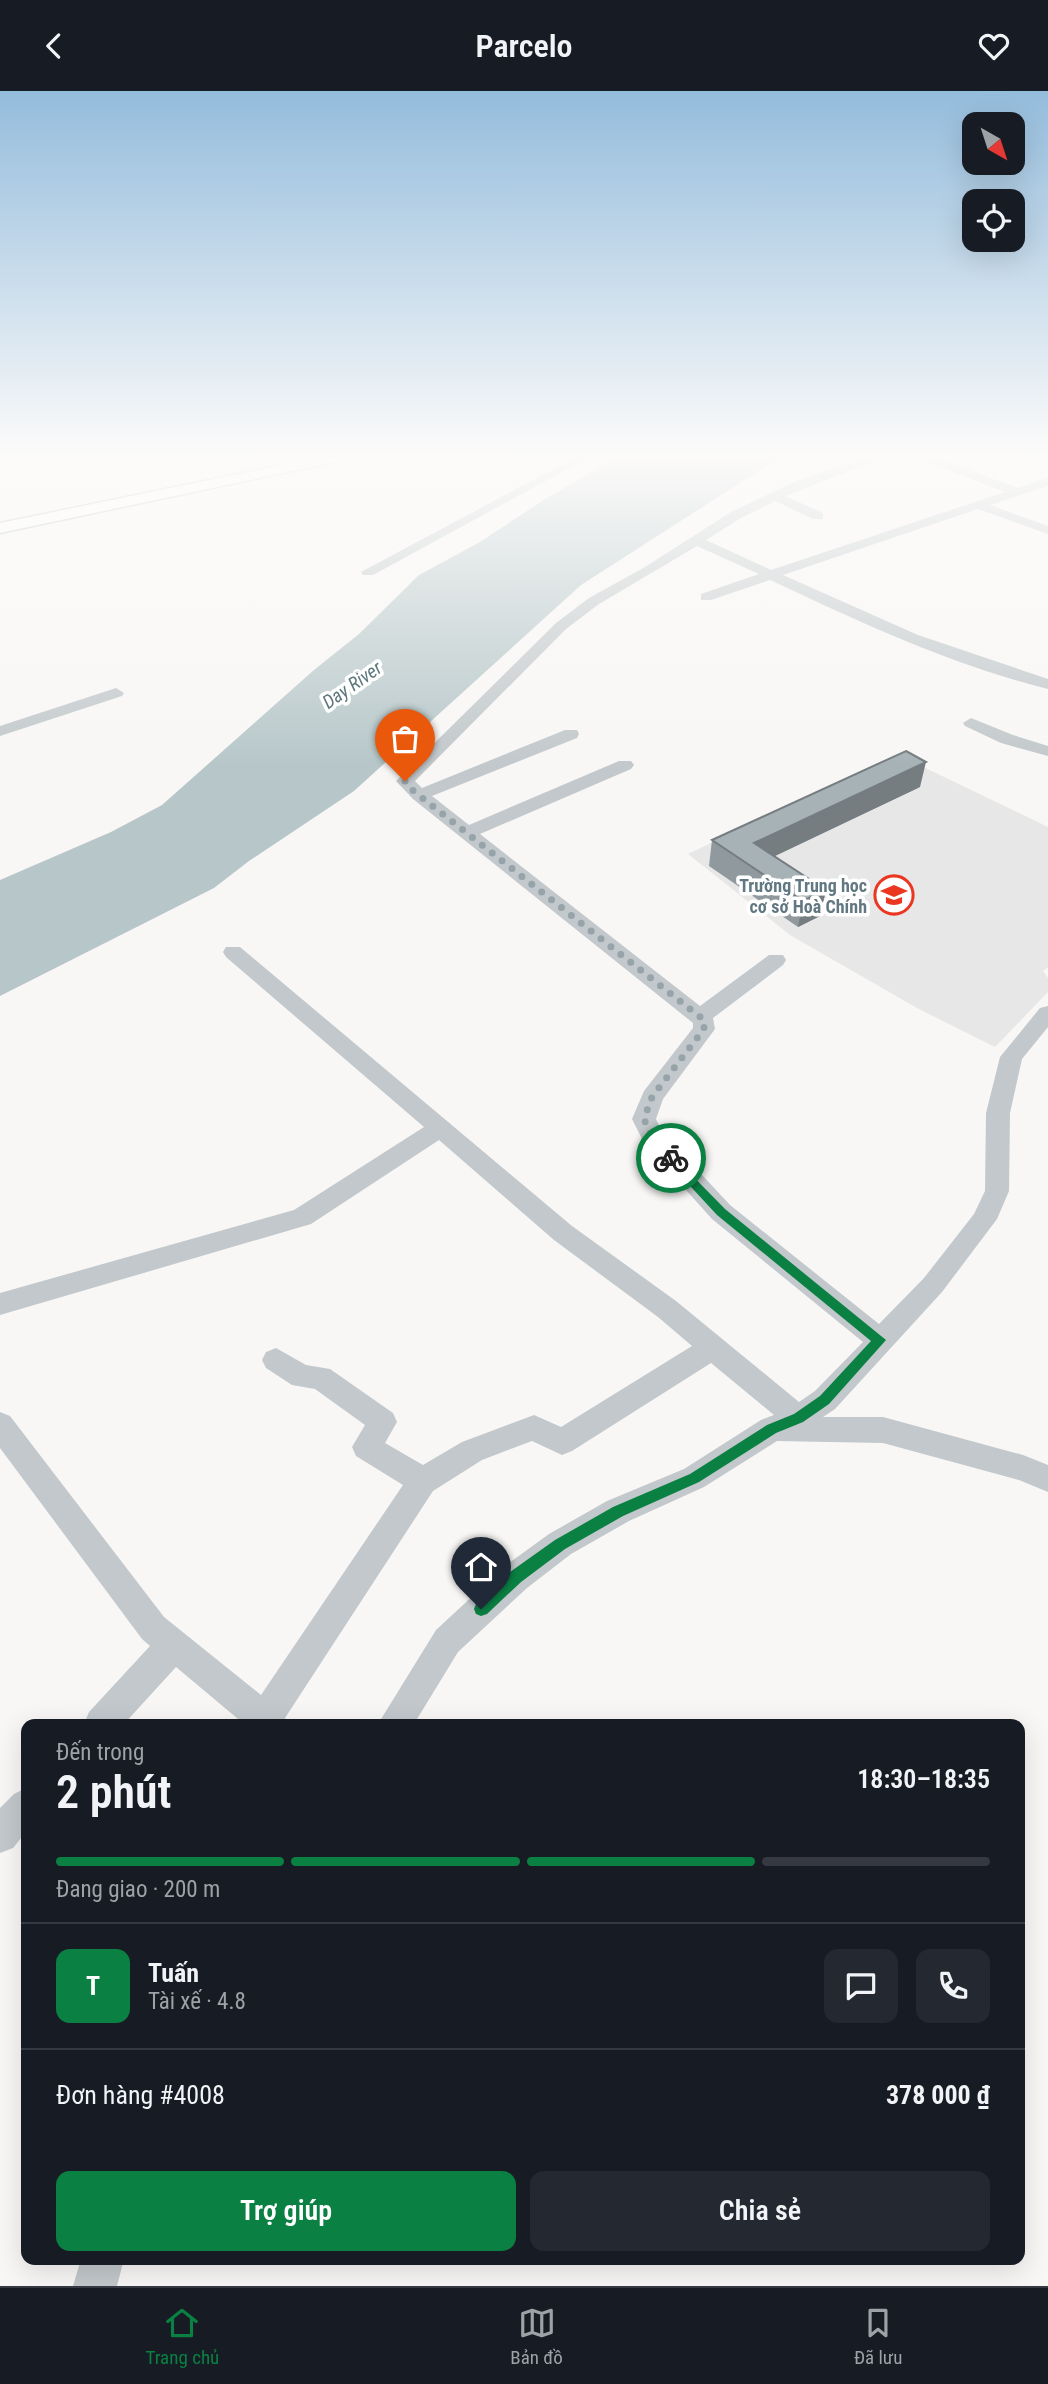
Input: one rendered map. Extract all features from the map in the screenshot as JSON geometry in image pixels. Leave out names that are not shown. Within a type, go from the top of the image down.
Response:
[{"type":"street","points":[[368,572],[390,560]]},
{"type":"street","points":[[664,560],[594,601],[561,627],[407,778],[406,784],[563,912],[704,1020],[704,1029],[652,1097],[644,1119],[652,1137],[721,1212],[880,1340]]},
{"type":"street","points":[[739,560],[931,643],[1048,684]]},
{"type":"street","points":[[706,597],[815,560]]},
{"type":"street","points":[[0,731],[116,693]]},
{"type":"street","points":[[971,723],[1007,739],[1048,751]]},
{"type":"street","points":[[419,795],[571,734]]},
{"type":"street","points":[[467,833],[625,765]]},
{"type":"street","points":[[233,952],[563,1233],[667,1309],[715,1350],[785,1423],[883,1430],[1023,1468],[1048,1479]]},
{"type":"street","points":[[700,1017],[776,960]]},
{"type":"street","points":[[398,1719],[447,1641],[516,1577],[560,1544],[618,1511],[694,1478],[825,1400],[933,1285],[984,1219],[997,1191],[998,1113],[1011,1057],[1048,1013]]},
{"type":"street","points":[[0,1304],[302,1217],[439,1129]]},
{"type":"street","points":[[269,1719],[423,1481],[472,1451],[534,1428],[562,1443],[707,1351],[715,1350]]},
{"type":"street","points":[[276,1360],[302,1377],[320,1377],[383,1422],[366,1447],[423,1481]]},
{"type":"street","points":[[0,1425],[153,1628],[266,1719]]},
{"type":"street","points":[[107,1719],[174,1645]]},
{"type":"street","points":[[0,1835],[21,1812]]},
{"type":"street","points":[[95,2286],[101,2265]]},
{"type":"shaded area","name":"Trường Trung học cơ sở Hoà Chính","points":[[892,758],[915,763],[1048,827],[1048,967],[1043,971],[1048,978],[1048,992],[995,1047],[917,1008],[790,935],[688,854]]},
{"type":"water","name":"Day River","points":[[446,560],[619,560],[581,585],[354,791],[249,861],[214,888],[0,996],[0,880],[111,832],[162,805],[314,670],[359,634],[419,575]]},
{"type":"building","points":[[906,751],[926,762],[754,843],[826,890],[803,901],[712,840]]},
{"type":"way so far","points":[[405,781],[411,789],[563,912],[704,1020],[704,1029],[652,1097],[644,1119],[652,1137],[671,1158]]},
{"type":"place","name":"Trường Trung học cơ sở Hoà Chính","points":[[894,895]]},
{"type":"route","points":[[481,1609],[516,1577],[560,1544],[618,1511],[694,1478],[771,1429],[798,1418],[825,1400],[880,1340],[721,1212],[671,1158]]}]
